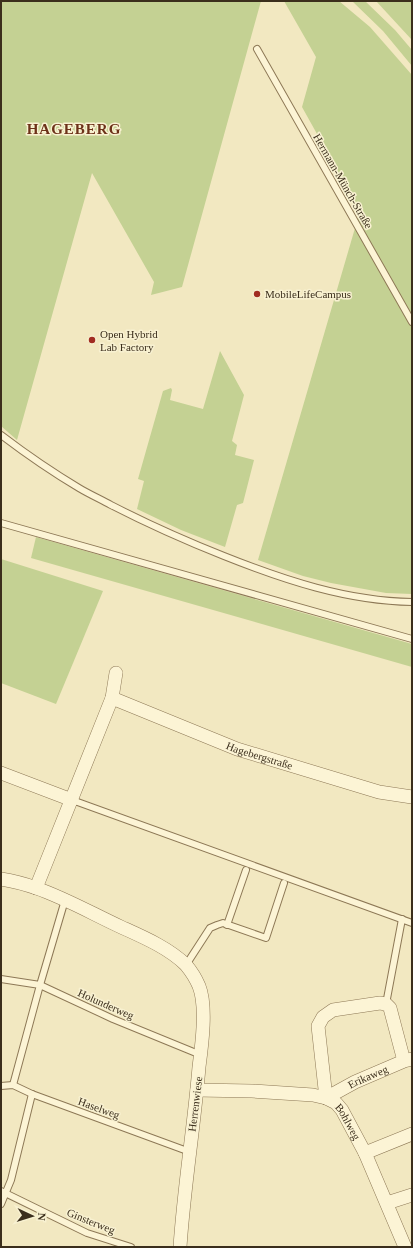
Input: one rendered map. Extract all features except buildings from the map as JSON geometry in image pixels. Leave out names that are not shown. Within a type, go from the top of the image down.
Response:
[{"type":"street","points":[[36,888],[112,698],[116,673]]},
{"type":"street","name":"Hagebergstraße","points":[[112,698],[237,749],[372,790],[412,798]]},
{"type":"street","points":[[1,773],[72,800]]},
{"type":"street","name":"Herrenwiese","points":[[1,878],[36,888],[65,900],[148,940],[168,951],[186,965],[199,986],[202,998],[203,1024],[201,1055],[183,1200],[180,1247]]},
{"type":"street","points":[[326,1098],[318,1026],[323,1017],[333,1010],[380,1003],[386,1004],[390,1008],[408,1060]]},
{"type":"street","name":"Erikaweg","points":[[326,1098],[355,1082],[408,1060]]},
{"type":"street","name":"Bohlweg","points":[[197,1090],[252,1091],[313,1095],[326,1098],[336,1103],[342,1110],[365,1153],[405,1247]]},
{"type":"street","points":[[365,1153],[412,1134]]},
{"type":"street","points":[[387,1203],[412,1194]]},
{"type":"lane","name":"Hermann-Münch-Straße","points":[[257,49],[412,322]]},
{"type":"lane","points":[[1,435],[79,488],[140,519],[203,548],[274,575],[315,587],[364,598],[412,602]]},
{"type":"lane","points":[[1,523],[412,639]]},
{"type":"lane","points":[[72,800],[412,923]]},
{"type":"lane","points":[[227,925],[246,870]]},
{"type":"lane","points":[[186,965],[210,928],[216,925],[227,925],[266,938],[284,883]]},
{"type":"lane","points":[[1,1086],[13,1085],[65,900]]},
{"type":"lane","points":[[386,1004],[402,919]]},
{"type":"lane","name":"Holunderweg","points":[[1,979],[40,985],[113,1019],[201,1055]]},
{"type":"lane","name":"Haselweg","points":[[13,1085],[32,1094],[190,1152]]},
{"type":"lane","points":[[1,1204],[3,1192],[11,1180],[32,1094]]},
{"type":"lane","name":"Ginsterweg","points":[[3,1192],[87,1232],[130,1247]]},
{"type":"green space","points":[[1,1],[261,1],[182,287],[151,295],[154,282],[92,173],[17,440],[1,426]]},
{"type":"green space","points":[[284,1],[339,1],[370,27],[412,75],[412,594],[386,593],[331,583],[303,576],[258,560],[360,211],[302,107],[316,57]]},
{"type":"green space","points":[[352,1],[365,1],[395,30],[412,50],[412,66],[383,31]]},
{"type":"green space","points":[[376,1],[412,1],[412,40]]},
{"type":"green space","points":[[220,351],[244,395],[232,441],[237,445],[235,455],[254,460],[243,503],[237,505],[225,547],[181,530],[137,509],[144,481],[138,479],[163,391],[171,388],[170,400],[203,409]]},
{"type":"green space","points":[[36,537],[412,644],[412,667],[31,558]]},
{"type":"green space","points":[[1,559],[103,591],[56,704],[1,683]]},
{"type":"place","name":"MobileLifeCampus","points":[[257,294]]},
{"type":"place","name":"Open Hybrid Lab Factory","points":[[92,340]]},
{"type":"district","name":"HAGEBERG","points":[[74,129]]}]
